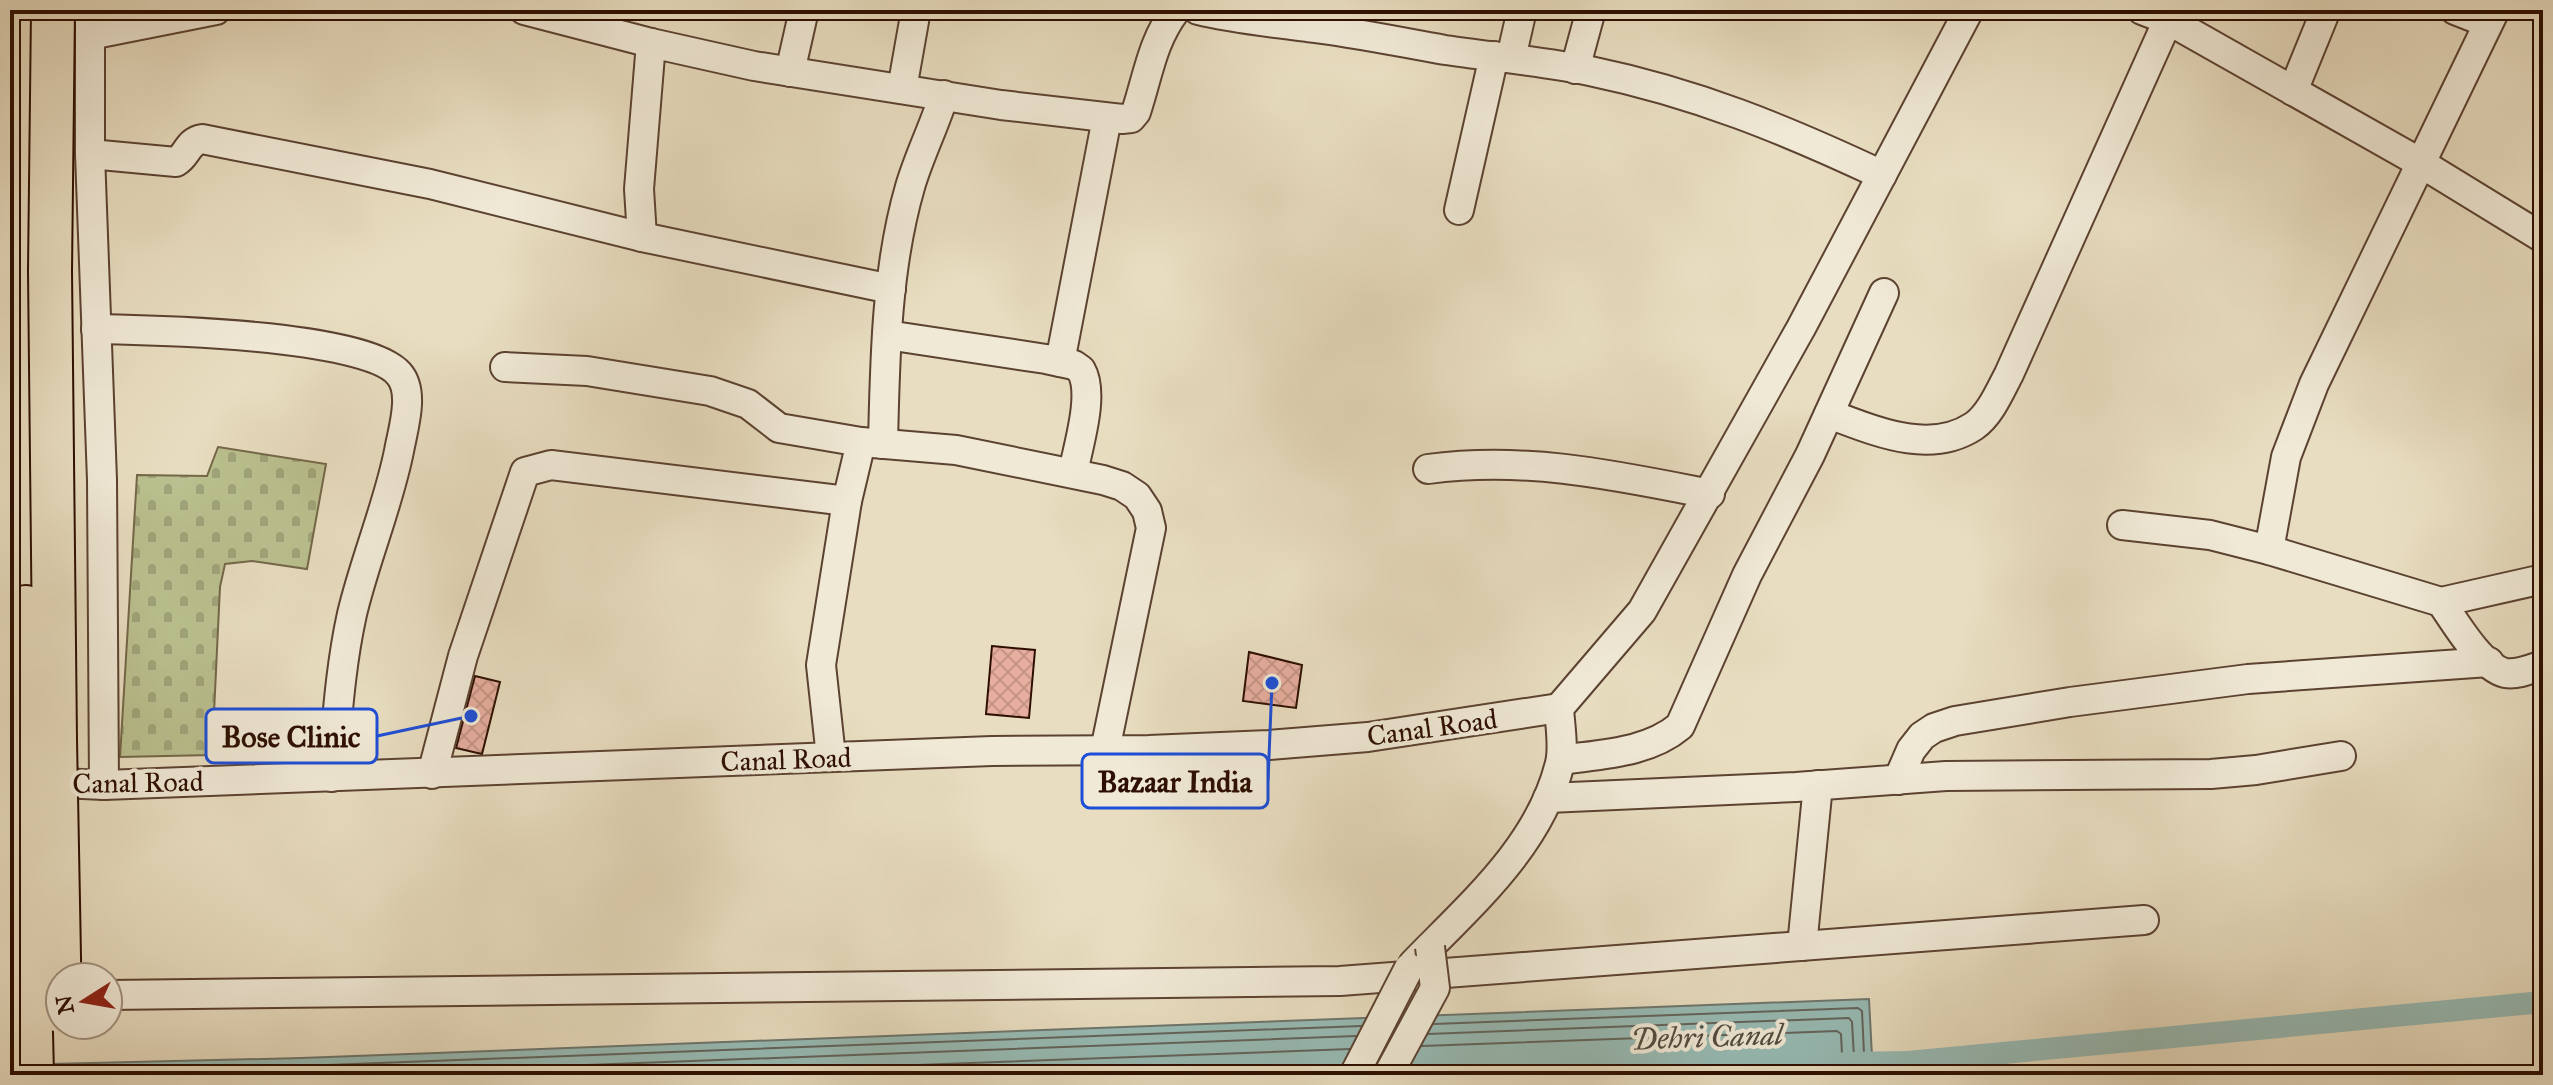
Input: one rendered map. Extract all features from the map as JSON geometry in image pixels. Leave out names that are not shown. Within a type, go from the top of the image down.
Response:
[{"type":"highway","points":[[30,10],[28,476],[40,739],[61,1075]]},
{"type":"highway","points":[[32,1075],[53,10]]},
{"type":"street","points":[[104,785],[102,480],[90,154],[90,22],[216,10]]},
{"type":"street","points":[[524,10],[564,14],[651,43],[790,72],[1107,118],[1131,118],[1136,112],[1156,43],[1176,10]]},
{"type":"street","points":[[790,72],[804,10]]},
{"type":"street","points":[[902,89],[916,10]]},
{"type":"street","points":[[1200,10],[1252,21],[1575,69],[1676,92],[1796,134],[1882,175]]},
{"type":"street","points":[[1459,210],[1502,57],[1522,10]]},
{"type":"street","points":[[1575,69],[1591,10]]},
{"type":"street","points":[[1354,1075],[1409,968],[1503,869],[1527,835],[1548,798],[1561,760],[1559,708],[1642,611],[1710,494],[1969,10]]},
{"type":"street","points":[[2293,91],[2326,10]]},
{"type":"street","points":[[2269,550],[2286,457],[2314,384],[2492,16],[2455,10]]},
{"type":"street","points":[[1829,414],[1906,439],[1954,435],[1975,425],[1990,407],[2009,374],[2154,13],[2419,162],[2543,238]]},
{"type":"street","points":[[642,237],[639,189],[651,43]]},
{"type":"street","points":[[831,757],[821,665],[847,501],[872,443],[900,225],[910,185],[944,95]]},
{"type":"street","points":[[1060,362],[1107,118]]},
{"type":"street","points":[[90,154],[176,162],[183,158],[193,143],[202,139],[430,184],[642,237],[891,289]]},
{"type":"street","points":[[1561,760],[1631,750],[1669,735],[1680,726],[1747,575],[1829,414],[1884,293]]},
{"type":"street","points":[[96,329],[223,333],[318,346],[373,360],[395,370],[402,377],[406,393],[403,427],[387,496],[352,614],[332,777]]},
{"type":"street","points":[[887,335],[1060,362],[1081,370],[1087,388],[1073,473]]},
{"type":"street","points":[[505,367],[587,371],[710,391],[748,404],[779,428],[872,443],[956,450],[1122,486],[1137,496],[1147,511],[1151,528],[1105,750]]},
{"type":"street","points":[[1428,469],[1479,463],[1516,463],[1578,470],[1710,494]]},
{"type":"street","points":[[432,774],[463,656],[525,472],[551,465],[847,501]]},
{"type":"street","points":[[2122,525],[2210,535],[2441,602],[2543,579]]},
{"type":"street","points":[[2441,602],[2470,644],[2496,669],[2517,673],[2543,665]]},
{"type":"street","points":[[1898,780],[1911,750],[1922,736],[1955,721],[2070,702],[2248,679],[2489,662]]},
{"type":"street","name":"Canal Road","points":[[10,781],[104,785],[831,757],[1269,745],[1354,739],[1559,708]]},
{"type":"street","points":[[1548,798],[1946,776],[2211,774],[2341,756]]},
{"type":"street","points":[[1802,946],[1818,785]]},
{"type":"street","points":[[124,995],[1340,981],[2144,920]]},
{"type":"street","points":[[1388,1075],[1435,988],[1430,947]]},
{"type":"street","points":[[10,996],[44,996]]},
{"type":"green space","points":[[218,447],[326,464],[307,569],[252,561],[225,564],[220,587],[212,755],[120,757],[137,475],[207,476]]},
{"type":"water","points":[[1869,999],[1873,1075],[10,1075],[10,1065],[301,1058]]},
{"type":"building","points":[[992,646],[1035,650],[1029,718],[986,714]]},
{"type":"building","points":[[1249,652],[1302,665],[1296,708],[1243,701]]},
{"type":"building","points":[[475,676],[500,682],[482,754],[456,748]]},
{"type":"waterway","points":[[1908,1062],[2543,1002]]},
{"type":"waterway","name":"Dehri Canal","points":[[1845,1063],[1908,1062],[1919,1071]]},
{"type":"place","name":"Bazaar India","points":[[1272,683]]},
{"type":"place","name":"Bose Clinic","points":[[471,716]]}]
